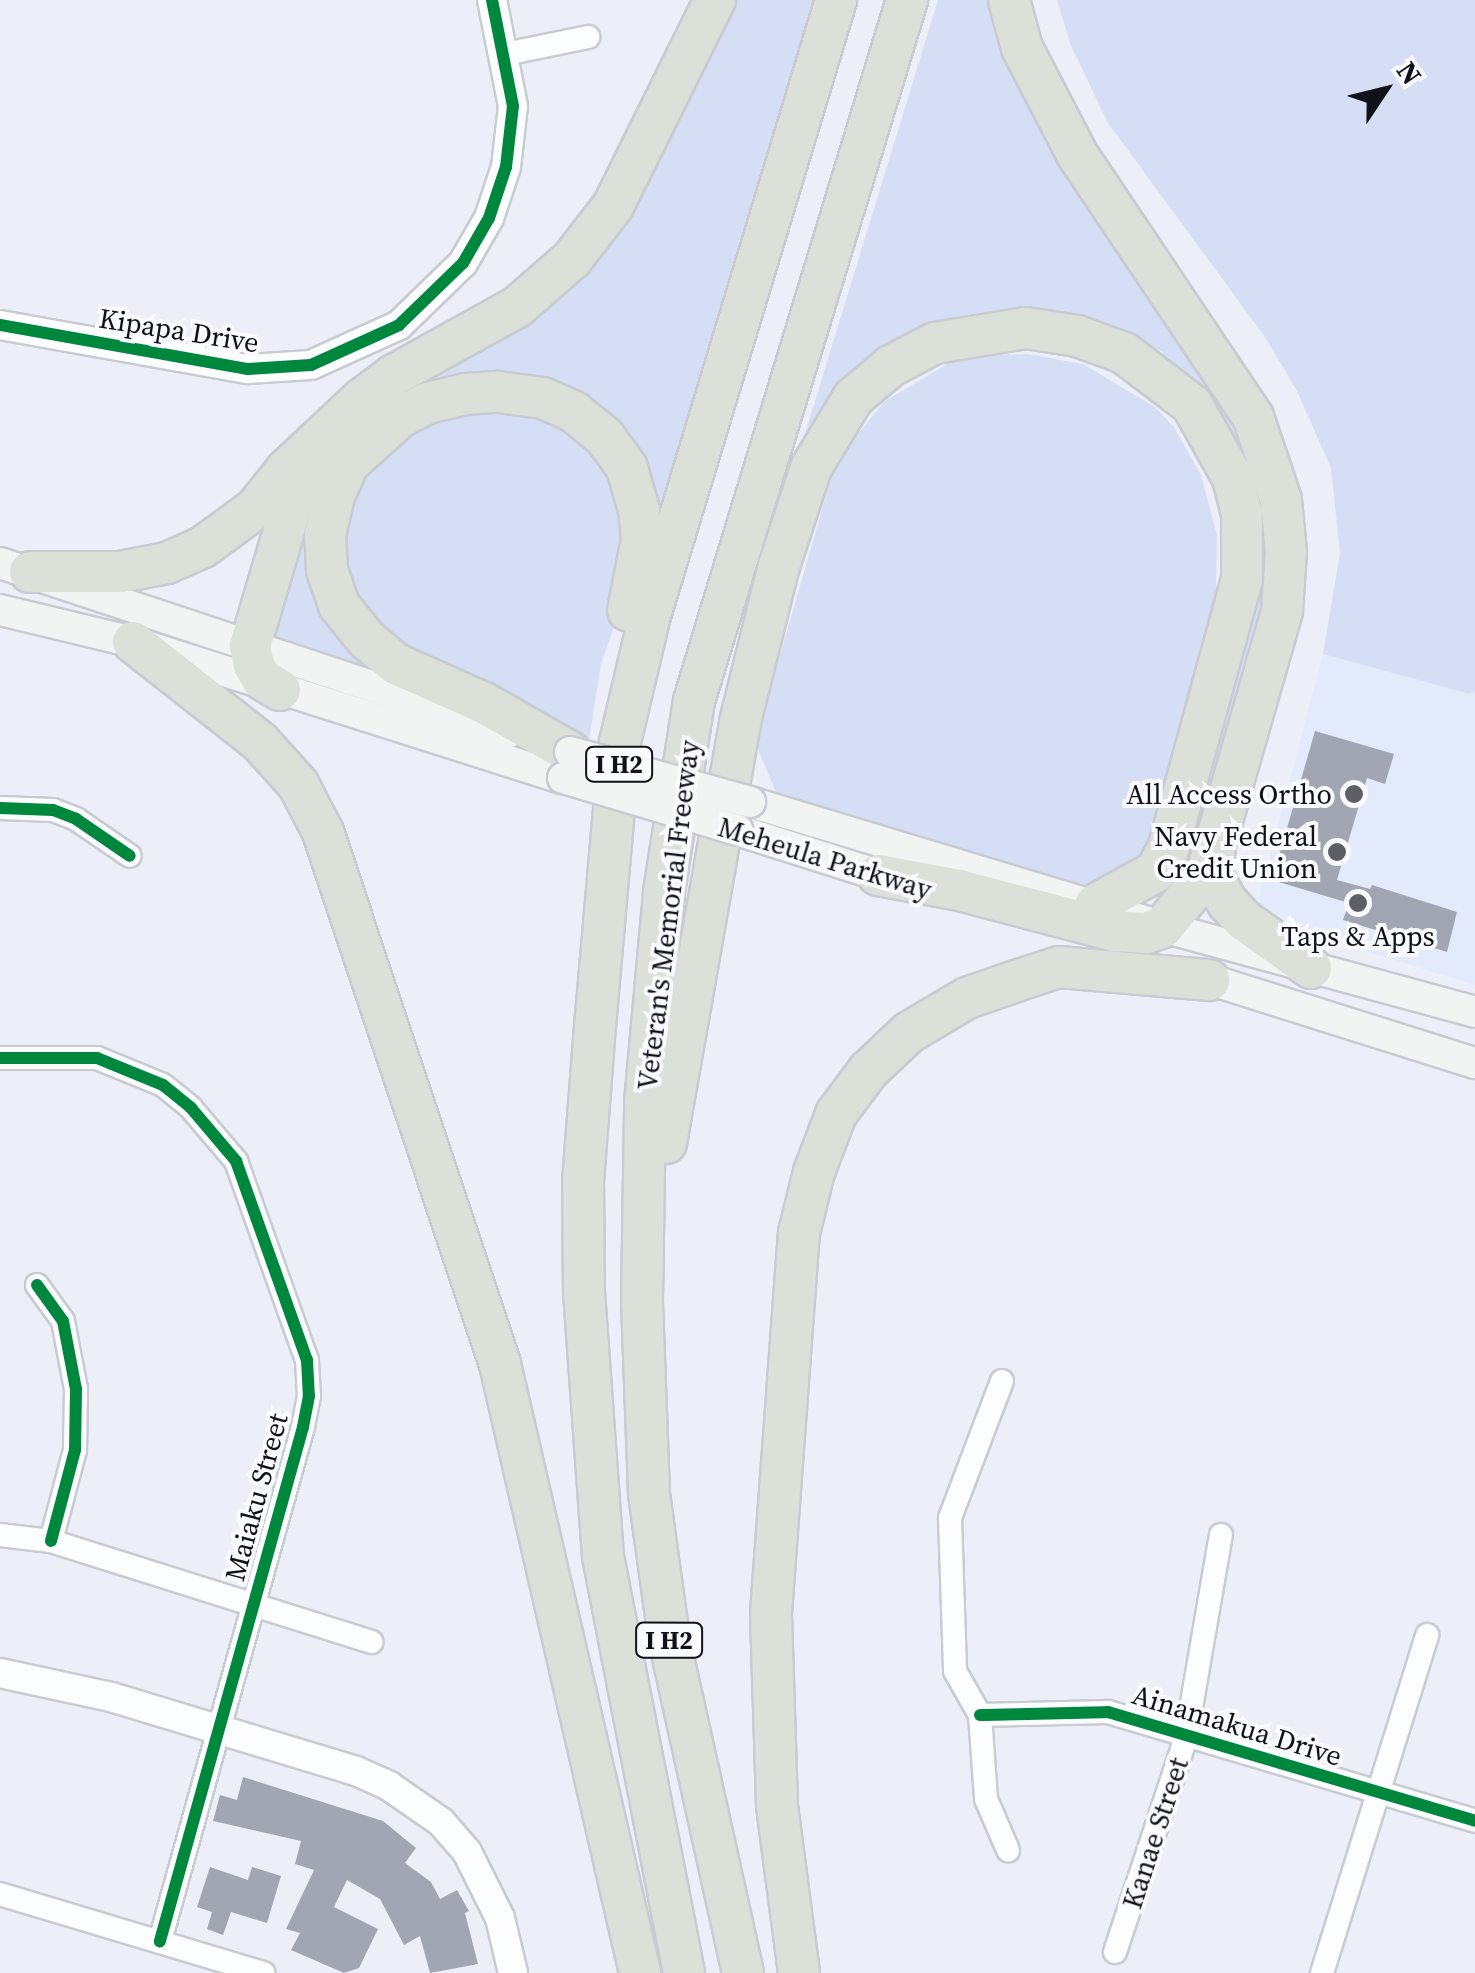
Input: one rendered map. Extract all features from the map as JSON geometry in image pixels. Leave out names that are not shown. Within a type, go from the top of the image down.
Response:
[{"type":"highway","points":[[15,568],[120,572],[167,563],[203,547],[255,509],[286,470],[394,375],[517,307],[572,258],[613,206],[715,0]]},
{"type":"highway","name":"Veteran's Memorial Freeway","points":[[684,1973],[603,1557],[584,1294],[583,1182],[620,742],[648,620],[836,0]]},
{"type":"highway","name":"Veteran's Memorial Freeway","points":[[743,1973],[670,1645],[649,1492],[642,1301],[645,1102],[664,892],[694,701],[907,0]]},
{"type":"highway","points":[[878,875],[960,890],[1115,930],[1146,934],[1164,927],[1194,893],[1215,847],[1282,611],[1286,552],[1273,466],[1253,418],[1053,113],[1022,48],[1009,0]]},
{"type":"highway","points":[[642,1301],[683,1033],[740,722],[779,566],[811,468],[842,413],[891,366],[936,344],[1026,328],[1077,336],[1124,353],[1192,405],[1233,478],[1242,514],[1242,579],[1168,849],[1155,872],[1095,904]]},
{"type":"highway","points":[[566,765],[484,702],[396,664],[367,640],[339,605],[326,570],[325,535],[334,496],[349,462],[400,417],[427,403],[498,392],[543,398],[574,412],[604,436],[627,468],[639,510],[642,539],[591,827],[587,908],[564,1074],[569,1312],[603,1557]]},
{"type":"highway","points":[[280,690],[262,678],[250,646],[296,493],[314,452],[338,421]]},
{"type":"highway","points":[[132,642],[260,742],[298,784],[323,832],[500,1364],[640,1973]]},
{"type":"highway","points":[[1215,847],[1212,875],[1227,902],[1245,921],[1311,968]]},
{"type":"highway","points":[[799,1973],[777,1805],[771,1613],[799,1232],[814,1172],[836,1114],[868,1071],[908,1033],[967,998],[1016,980],[1059,967],[1209,980]]},
{"type":"main road","name":"Meheula Parkway","points":[[15,568],[250,646],[737,830],[1086,937],[1209,980],[1475,1063]]},
{"type":"main road","name":"Meheula Parkway","points":[[0,610],[132,642],[280,690],[566,765],[750,802],[1164,927],[1475,1012]]},
{"type":"street","name":"Kipapa Drive","points":[[0,325],[248,369],[310,364],[398,325],[463,263],[490,218],[513,140],[513,106],[492,0]]},
{"type":"street","points":[[505,54],[588,37]]},
{"type":"street","points":[[0,808],[53,810],[76,819],[130,856]]},
{"type":"street","name":"Maiaku Street","points":[[0,1058],[97,1058],[133,1070],[191,1108],[236,1161],[307,1360],[310,1396],[160,1940]]},
{"type":"street","points":[[37,1285],[63,1321],[76,1390],[74,1450],[51,1541]]},
{"type":"street","points":[[1002,1381],[950,1518],[955,1671],[980,1715],[986,1799],[1008,1850]]},
{"type":"street","points":[[0,1535],[51,1541],[371,1642]]},
{"type":"street","name":"Kanae Street","points":[[1115,1952],[1186,1737],[1221,1535]]},
{"type":"street","points":[[1322,1973],[1427,1636]]},
{"type":"street","points":[[0,1673],[111,1697],[356,1771],[389,1786],[441,1822],[489,1888],[514,1973]]},
{"type":"street","name":"Ainamakua Drive","points":[[980,1715],[1108,1712],[1475,1821]]},
{"type":"street","points":[[0,1894],[263,1973]]},
{"type":"shaded area","points":[[724,0],[818,0],[651,537],[618,435],[443,385],[319,500],[382,407],[535,310]]},
{"type":"shaded area","points":[[938,0],[991,0],[1255,448],[1277,565],[1178,899],[1163,894],[1255,578],[1160,359],[1163,352],[1092,320],[1040,309],[970,314],[924,328],[904,337],[792,476]]},
{"type":"shaded area","points":[[1057,0],[1475,0],[1475,691],[1470,694],[1323,654],[1340,553],[1331,468],[1297,391],[1265,337],[1108,123],[1071,46]]},
{"type":"shaded area","points":[[1028,354],[1083,364],[1155,407],[1174,427],[1201,475],[1217,535],[1216,588],[1200,657],[1202,668],[1149,842],[1135,862],[1094,886],[1039,876],[777,795],[755,742],[836,461],[885,401],[949,363],[973,356]]},
{"type":"shaded area","points":[[519,408],[567,428],[593,451],[615,487],[625,519],[615,624],[601,664],[589,740],[415,668],[348,588],[343,539],[348,510],[364,475],[387,446],[434,416]]},
{"type":"shaded area","points":[[318,501],[367,656],[354,668],[270,641],[307,518]]},
{"type":"shaded area","points":[[1323,654],[1470,694],[1475,691],[1475,985],[1254,916]]},
{"type":"building","points":[[1315,731],[1394,754],[1385,784],[1367,778],[1337,880],[1370,889],[1372,885],[1457,912],[1447,952],[1343,920],[1349,903],[1272,880]]},
{"type":"building","points":[[243,1777],[383,1821],[416,1848],[405,1863],[431,1882],[440,1899],[457,1890],[469,1911],[465,1913],[478,1964],[430,1973],[420,1936],[404,1945],[380,1899],[347,1880],[334,1907],[378,1929],[359,1968],[344,1973],[291,1950],[300,1933],[286,1929],[314,1870],[295,1864],[301,1841],[213,1821],[220,1795],[237,1800]]},
{"type":"building","points":[[210,1867],[248,1880],[252,1867],[281,1876],[267,1923],[231,1912],[223,1935],[207,1929],[212,1912],[197,1907]]},
{"type":"cycle path","points":[[0,325],[248,369],[311,365],[399,325],[463,263],[489,218],[506,167],[513,106],[492,0]]},
{"type":"cycle path","points":[[0,808],[53,810],[76,819],[130,856]]},
{"type":"cycle path","points":[[0,1058],[97,1058],[163,1085],[191,1108],[236,1161],[307,1360],[309,1396],[303,1427],[160,1941]]},
{"type":"cycle path","points":[[37,1285],[63,1321],[76,1389],[75,1450],[51,1541]]},
{"type":"cycle path","points":[[980,1715],[1108,1712],[1475,1821]]},
{"type":"place","name":"All Access Ortho","points":[[1354,794]]},
{"type":"place","name":"Navy Federal Credit Union","points":[[1337,852]]},
{"type":"place","name":"Taps & Apps","points":[[1358,903]]}]
